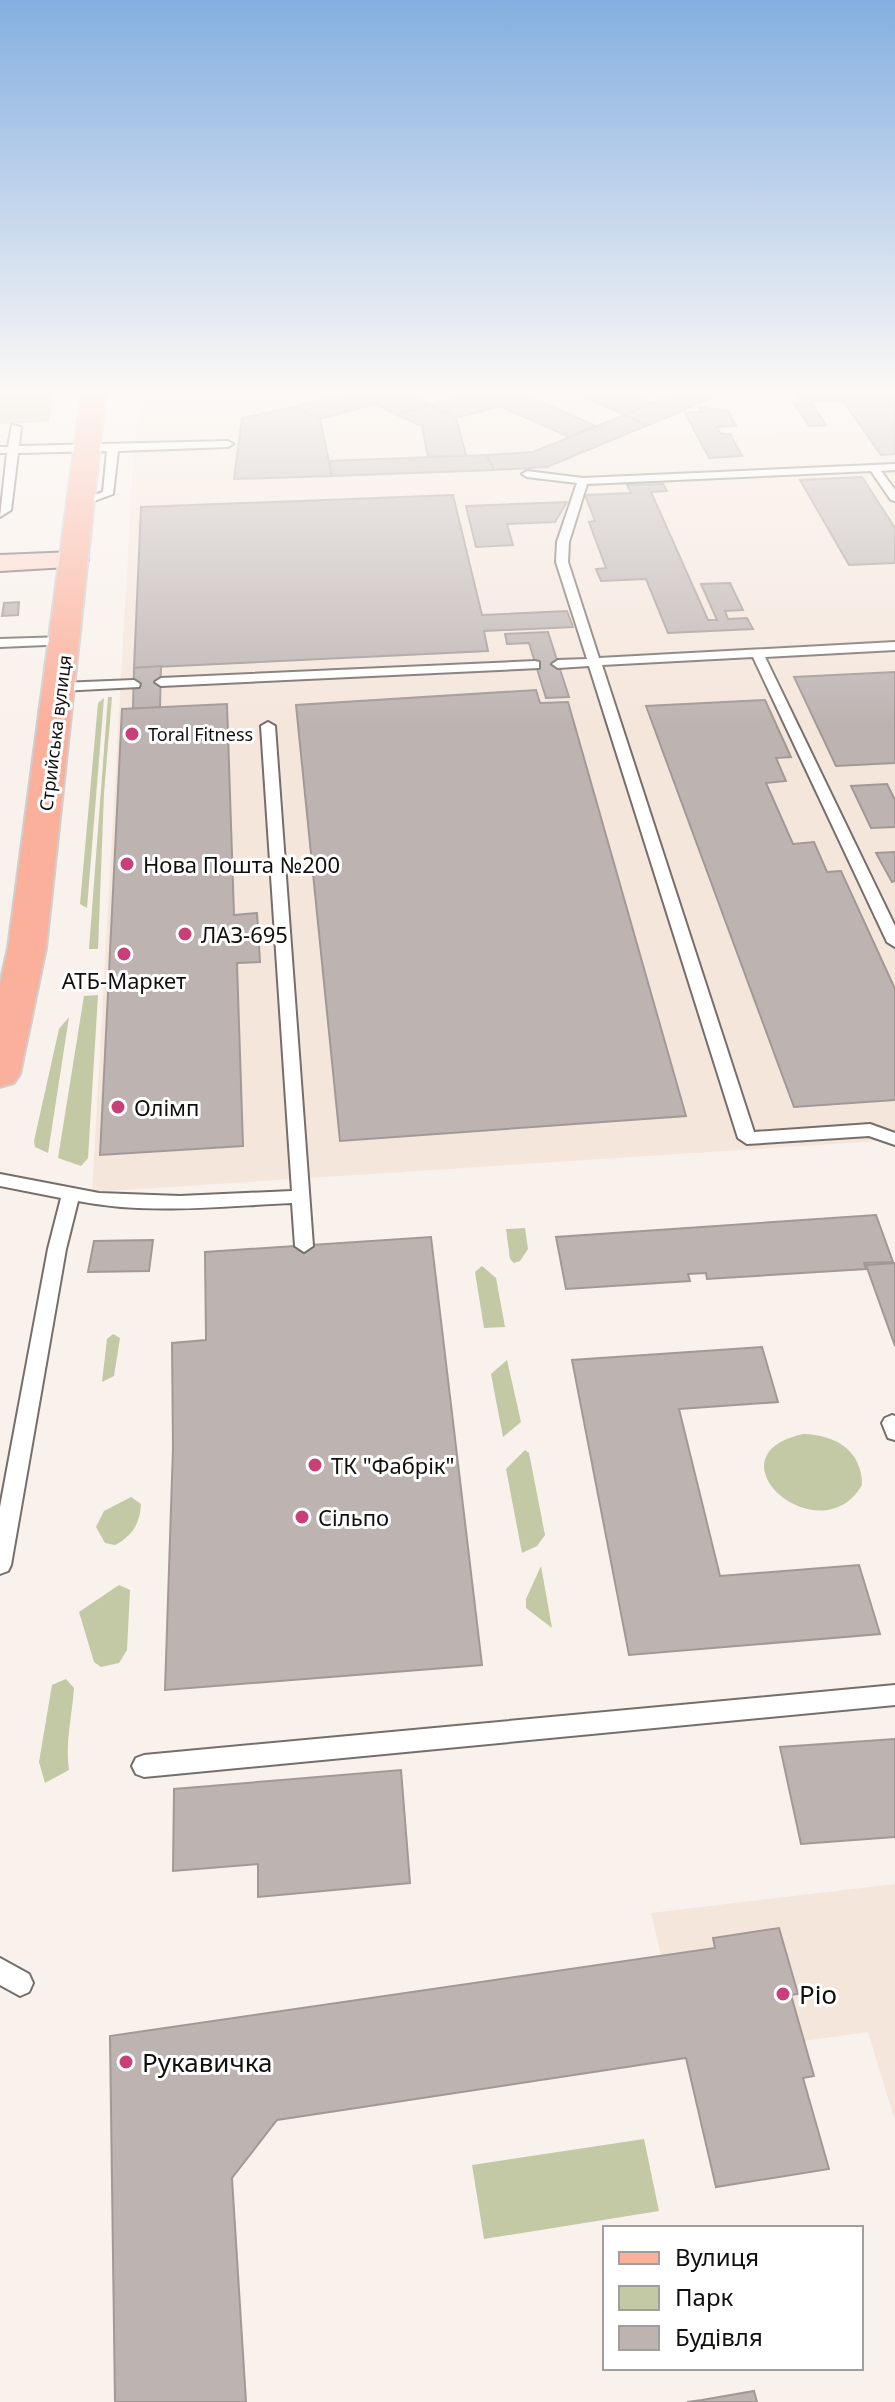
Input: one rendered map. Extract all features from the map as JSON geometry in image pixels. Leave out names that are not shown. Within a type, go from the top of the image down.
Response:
[{"type":"main road","name":"Стрийська вулиця","points":[[0,1074],[27,948],[82,501]]},
{"type":"main road","points":[[0,563],[74,560]]},
{"type":"lane","points":[[576,501],[563,542],[562,562],[747,1138],[870,1130],[895,1139]]},
{"type":"lane","points":[[0,643],[65,641]]},
{"type":"lane","points":[[558,664],[895,646]]},
{"type":"lane","points":[[757,653],[895,942]]},
{"type":"lane","points":[[161,682],[535,665]]},
{"type":"lane","points":[[60,687],[134,684]]},
{"type":"lane","points":[[268,726],[304,1246]]},
{"type":"lane","points":[[0,1180],[99,1199],[180,1202],[301,1197]]},
{"type":"lane","points":[[0,1565],[57,1249],[71,1193]]},
{"type":"lane","points":[[144,1766],[895,1695]]},
{"type":"shaded area","points":[[131,501],[895,501],[895,1140],[92,1192]]},
{"type":"shaded area","name":"Ріо","points":[[895,1884],[895,2121],[868,2032],[804,2041],[810,2062],[691,2080],[651,1913]]},
{"type":"green space","points":[[108,697],[112,697],[104,793],[98,949],[89,949]]},
{"type":"green space","points":[[104,698],[87,908],[80,904],[98,703]]},
{"type":"green space","points":[[98,995],[88,1158],[81,1166],[58,1158],[84,996]]},
{"type":"green space","points":[[69,1017],[48,1153],[35,1147],[34,1141],[59,1029]]},
{"type":"green space","points":[[525,1228],[528,1249],[520,1261],[514,1263],[510,1259],[506,1229]]},
{"type":"green space","points":[[482,1266],[496,1278],[505,1327],[484,1328],[475,1272]]},
{"type":"green space","points":[[113,1334],[120,1338],[114,1376],[102,1382],[107,1339]]},
{"type":"green space","points":[[507,1360],[521,1422],[503,1437],[491,1374]]},
{"type":"green space","points":[[803,1434],[836,1441],[857,1462],[862,1485],[843,1504],[821,1510],[799,1506],[780,1495],[767,1479],[765,1461],[775,1445]]},
{"type":"green space","points":[[525,1450],[529,1453],[545,1535],[537,1546],[522,1553],[506,1469]]},
{"type":"green space","points":[[131,1497],[141,1504],[134,1529],[115,1545],[105,1543],[96,1527],[104,1511]]},
{"type":"green space","points":[[541,1566],[552,1628],[526,1608],[526,1599]]},
{"type":"green space","points":[[119,1585],[130,1590],[127,1650],[119,1663],[101,1667],[94,1662],[79,1612]]},
{"type":"green space","points":[[66,1679],[74,1688],[68,1739],[69,1770],[45,1783],[39,1762],[52,1685]]},
{"type":"green space","points":[[644,2139],[659,2211],[484,2239],[472,2165]]},
{"type":"building","points":[[295,501],[454,501],[482,615],[567,611],[573,627],[484,631],[488,651],[134,668],[141,507]]},
{"type":"building","points":[[587,501],[655,501],[708,620],[717,620],[701,584],[730,583],[743,610],[725,611],[728,619],[747,618],[753,629],[668,633],[646,579],[601,581],[596,569],[606,568],[589,522],[595,521]]},
{"type":"building","points":[[812,501],[878,501],[895,528],[895,563],[849,565]]},
{"type":"building","points":[[567,502],[555,522],[507,524],[513,545],[476,547],[466,506]]},
{"type":"building","points":[[19,602],[18,615],[2,616],[4,603]]},
{"type":"building","points":[[548,632],[569,697],[546,698],[529,643],[507,644],[505,634]]},
{"type":"building","points":[[161,666],[160,707],[133,709],[134,668]]},
{"type":"building","points":[[895,672],[895,763],[836,766],[794,677]]},
{"type":"building","points":[[536,690],[540,703],[568,702],[686,1116],[340,1141],[296,705]]},
{"type":"building","points":[[765,700],[791,757],[776,758],[786,781],[766,783],[793,844],[814,842],[827,872],[841,871],[895,989],[895,1100],[794,1107],[646,706]]},
{"type":"building","name":"ЛАЗ-695","points":[[227,704],[234,915],[257,913],[260,962],[237,963],[243,1146],[100,1155],[122,709]]},
{"type":"building","points":[[887,784],[895,800],[895,827],[871,828],[851,786]]},
{"type":"building","points":[[895,852],[895,881],[892,882],[876,853]]},
{"type":"building","points":[[876,1215],[893,1262],[864,1263],[866,1269],[707,1279],[706,1273],[688,1274],[690,1281],[566,1289],[556,1237]]},
{"type":"building","name":"ТК \"Фабрік\"","points":[[431,1237],[482,1665],[165,1690],[173,1448],[172,1343],[206,1340],[205,1252]]},
{"type":"building","points":[[153,1240],[149,1271],[88,1272],[94,1241]]},
{"type":"building","points":[[895,1263],[895,1346],[866,1265]]},
{"type":"building","points":[[762,1347],[778,1402],[679,1409],[720,1576],[859,1565],[880,1634],[629,1655],[572,1360]]},
{"type":"building","points":[[895,1739],[895,1837],[801,1844],[780,1747]]},
{"type":"building","points":[[401,1770],[410,1883],[258,1897],[258,1864],[173,1871],[174,1789]]},
{"type":"building","points":[[779,1928],[798,1994],[791,1995],[814,2076],[803,2078],[829,2169],[716,2187],[686,2058],[277,2120],[232,2178],[246,2402],[115,2402],[110,2036],[715,1948],[713,1938]]},
{"type":"building","points":[[754,2391],[757,2402],[687,2402],[702,2400]]},
{"type":"place","name":"Toral Fitness","points":[[132,734]]},
{"type":"place","name":"Нова Пошта №200","points":[[127,864]]},
{"type":"place","name":"ЛАЗ-695","points":[[185,934]]},
{"type":"place","name":"АТБ-Маркет","points":[[124,954]]},
{"type":"place","name":"Олімп","points":[[118,1107]]},
{"type":"place","name":"ТК \"Фабрік\"","points":[[315,1465]]},
{"type":"place","name":"Сільпо","points":[[302,1517]]},
{"type":"place","name":"Ріо","points":[[783,1994]]},
{"type":"place","name":"Рукавичка","points":[[126,2062]]}]
